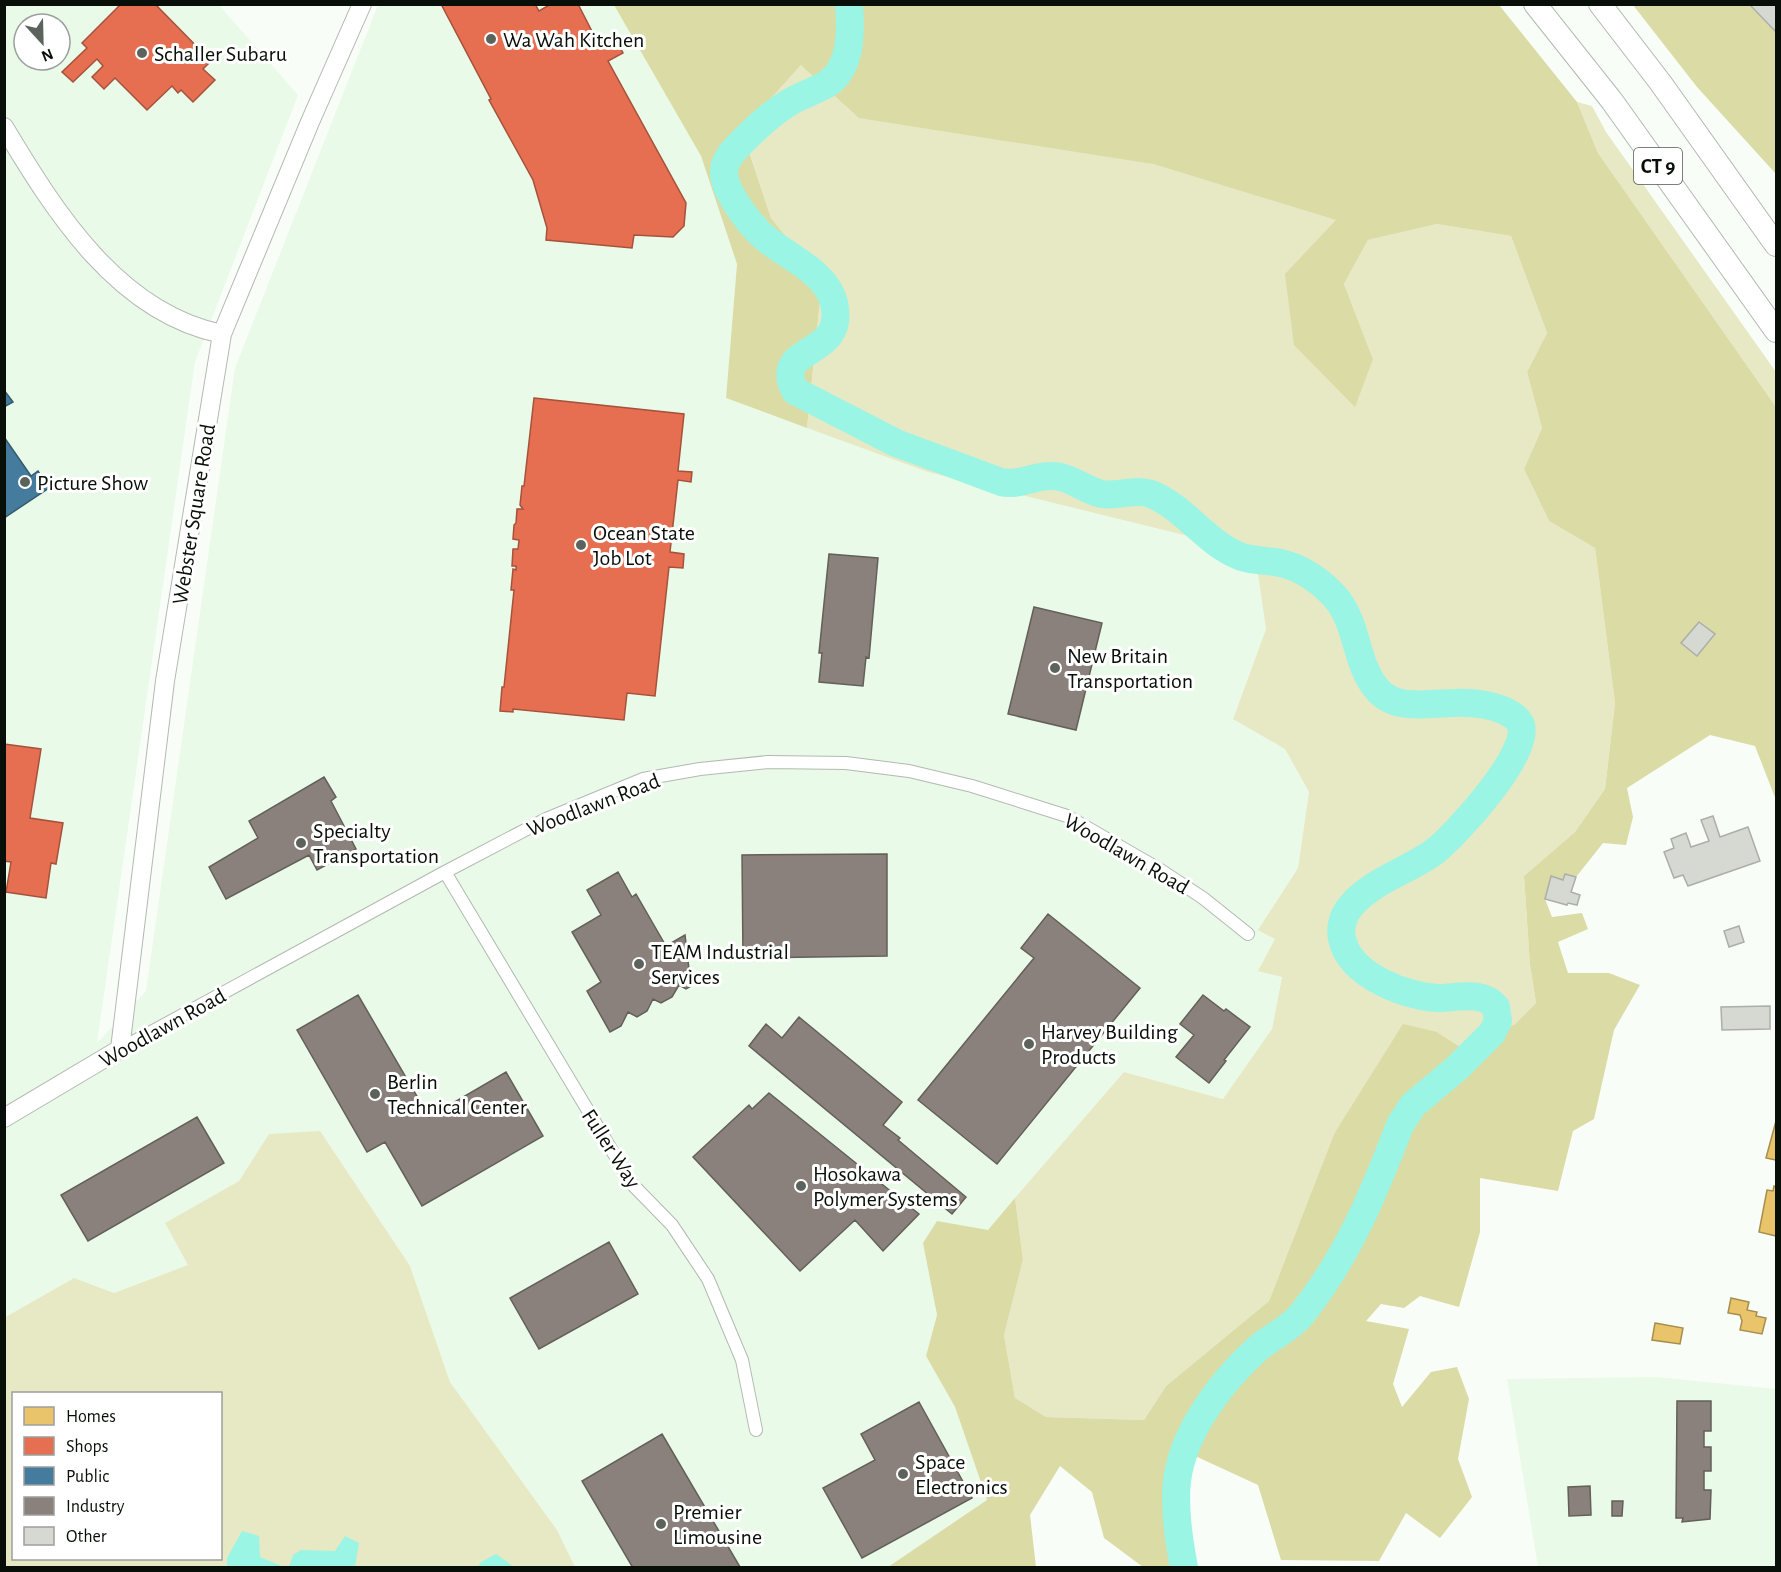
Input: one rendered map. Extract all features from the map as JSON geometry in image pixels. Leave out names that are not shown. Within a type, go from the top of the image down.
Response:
[{"type":"highway","name":"CT 9","points":[[1534,4],[1612,101],[1776,331]]},
{"type":"highway","name":"CT 9","points":[[1600,4],[1660,82],[1776,245]]},
{"type":"street","name":"Webster Square Road","points":[[120,1049],[165,681],[222,334],[362,4]]},
{"type":"street","points":[[4,128],[58,212],[81,241],[107,267],[143,298],[171,316],[192,326],[222,334]]},
{"type":"street","name":"Woodlawn Road","points":[[4,1118],[120,1049],[546,819],[643,780],[700,769],[768,762],[846,763],[909,771],[951,781],[1067,816],[1159,869],[1203,898],[1248,934]]},
{"type":"street","name":"Fuller Way","points":[[445,872],[632,1184],[672,1225],[708,1280],[742,1360],[756,1430]]},
{"type":"shaded area","points":[[5,5],[219,5],[298,95],[195,362],[97,1043],[146,991],[235,368],[378,5],[614,5],[701,156],[737,264],[726,398],[928,472],[1192,537],[1258,573],[1266,629],[1233,718],[1285,749],[1309,792],[1298,868],[1259,929],[1275,939],[1282,976],[1272,1029],[1224,1099],[1124,1072],[988,1230],[923,1243],[937,1315],[926,1356],[955,1407],[987,1501],[888,1567],[575,1567],[557,1530],[450,1382],[410,1266],[269,1134],[239,1181],[165,1223],[188,1265],[114,1293],[74,1278],[5,1318]]},
{"type":"shaded area","points":[[1656,1377],[1776,1389],[1776,1567],[1538,1567],[1507,1379]]},
{"type":"green space","points":[[614,5],[1499,5],[1577,102],[1598,153],[1776,407],[1776,800],[1755,746],[1710,735],[1627,788],[1633,817],[1626,845],[1603,843],[1576,877],[1565,874],[1563,880],[1551,876],[1545,899],[1552,917],[1582,913],[1588,929],[1558,942],[1568,973],[1609,973],[1640,985],[1614,1030],[1594,1119],[1573,1131],[1558,1191],[1480,1178],[1480,1232],[1459,1307],[1420,1296],[1404,1308],[1381,1304],[1366,1321],[1409,1329],[1393,1384],[1402,1407],[1431,1372],[1457,1367],[1469,1399],[1458,1459],[1472,1497],[1440,1538],[1406,1513],[1379,1561],[1281,1560],[1258,1485],[1180,1449],[1179,1560],[1172,1567],[1143,1567],[1104,1538],[1092,1492],[1060,1466],[1030,1515],[1036,1567],[888,1567],[987,1500],[955,1407],[926,1356],[937,1315],[923,1243],[937,1221],[988,1230],[1015,1198],[1023,1260],[1004,1335],[1015,1398],[1046,1417],[1144,1420],[1166,1386],[1269,1301],[1334,1134],[1403,1024],[1437,1032],[1465,1050],[1515,1024],[1536,1003],[1530,965],[1524,876],[1575,832],[1605,789],[1615,703],[1595,548],[1549,521],[1524,469],[1542,428],[1527,372],[1547,333],[1511,236],[1437,224],[1368,240],[1344,284],[1373,359],[1355,407],[1294,345],[1285,274],[1336,220],[1153,164],[859,118],[801,65],[742,130],[771,218],[822,281],[807,428],[726,398],[737,264],[701,156]]},
{"type":"green space","points":[[1633,5],[1749,5],[1776,32],[1776,174],[1697,87]]},
{"type":"green space","points":[[801,65],[1153,164],[1337,220],[1316,243],[1373,359],[1344,284],[1368,240],[1437,224],[1511,236],[1547,333],[1527,372],[1542,428],[1524,469],[1549,521],[1595,548],[1615,703],[1605,789],[1575,832],[1524,876],[1530,965],[1536,1003],[1515,1024],[1465,1050],[1437,1032],[1334,1134],[1269,1301],[1166,1386],[1144,1420],[1046,1417],[1015,1398],[1004,1335],[1023,1260],[1015,1198],[1124,1072],[1223,1099],[1272,1029],[1282,977],[1258,971],[1275,939],[1258,930],[1298,868],[1309,792],[1285,749],[1233,719],[1266,629],[1258,574],[1192,537],[928,472],[807,428],[822,281],[771,218],[742,129]]},
{"type":"green space","points":[[1577,102],[1592,106],[1606,132],[1776,372],[1776,407],[1598,153]]},
{"type":"green space","points":[[320,1131],[410,1266],[450,1382],[557,1530],[575,1567],[5,1567],[4,1318],[74,1278],[114,1293],[188,1265],[165,1223],[239,1181],[269,1134]]},
{"type":"water","points":[[242,1531],[259,1536],[260,1557],[284,1567],[227,1567],[227,1558]]},
{"type":"water","points":[[345,1536],[359,1543],[355,1567],[289,1567],[293,1555],[301,1550],[335,1551]]},
{"type":"water","points":[[496,1554],[514,1567],[478,1567],[481,1562]]},
{"type":"building: Homes","points":[[1776,1121],[1776,1160],[1766,1158]]},
{"type":"building: Homes","points":[[1774,1186],[1776,1187],[1776,1236],[1759,1232],[1767,1190],[1773,1191]]},
{"type":"building: Homes","points":[[1731,1298],[1749,1302],[1747,1310],[1757,1312],[1756,1316],[1766,1318],[1762,1334],[1740,1330],[1742,1321],[1740,1315],[1728,1313]]},
{"type":"building: Homes","points":[[1655,1323],[1683,1328],[1680,1344],[1652,1340]]},
{"type":"building: Shops","name":"Schaller Subaru","points":[[121,4],[155,4],[211,61],[203,69],[215,80],[193,102],[181,90],[178,93],[172,86],[147,110],[115,78],[104,89],[92,77],[103,66],[97,59],[73,82],[62,72],[72,72],[72,62],[87,48],[82,43]]},
{"type":"building: Shops","points":[[441,4],[535,4],[539,11],[551,4],[578,4],[598,43],[614,35],[623,53],[608,61],[686,203],[684,226],[673,237],[634,235],[632,248],[546,240],[547,228],[533,180],[489,100],[491,99]]},
{"type":"building: Shops","points":[[534,398],[684,414],[678,471],[692,472],[691,482],[678,480],[670,552],[684,554],[683,568],[669,567],[655,696],[627,693],[624,720],[513,709],[513,712],[500,711],[514,590],[511,590],[513,569],[516,570],[516,566],[512,566],[513,549],[518,549],[519,540],[513,539],[514,525],[517,509],[523,509],[520,505]]},
{"type":"building: Shops","points":[[4,744],[41,749],[30,818],[63,823],[56,864],[51,863],[46,898],[6,892],[11,862],[4,861]]},
{"type":"building: Public","points":[[4,390],[13,402],[4,407]]},
{"type":"building: Public","name":"Picture Show","points":[[4,437],[31,476],[38,471],[49,488],[4,518]]},
{"type":"building: Industry","points":[[829,554],[878,558],[869,658],[866,657],[863,686],[819,682],[822,653],[819,653]]},
{"type":"building: Industry","name":"New Britain Transportation","points":[[1034,607],[1102,623],[1076,730],[1008,714]]},
{"type":"building: Industry","name":"Specialty Transportation","points":[[324,777],[336,797],[331,801],[356,849],[317,870],[309,855],[226,899],[209,867],[258,838],[249,821]]},
{"type":"building: Industry","points":[[887,854],[887,956],[743,958],[742,855]]},
{"type":"building: Industry","name":"TEAM Industrial Services","points":[[618,872],[632,897],[636,894],[666,946],[685,935],[691,986],[686,989],[679,985],[672,997],[661,1003],[653,999],[647,1011],[637,1017],[628,1012],[621,1026],[610,1032],[587,991],[601,982],[572,932],[601,915],[587,890]]},
{"type":"building: Industry","name":"Harvey Building Products","points":[[1048,914],[1140,988],[997,1164],[918,1100],[1034,958],[1021,948]]},
{"type":"building: Industry","name":"Berlin Technical Center","points":[[358,995],[429,1117],[506,1072],[543,1136],[422,1206],[385,1142],[367,1152],[297,1030]]},
{"type":"building: Industry","points":[[1203,995],[1250,1027],[1209,1083],[1176,1057],[1194,1035],[1180,1024]]},
{"type":"building: Industry","points":[[799,1017],[902,1102],[883,1125],[966,1197],[952,1214],[749,1046],[766,1024],[782,1038]]},
{"type":"building: Industry","name":"Hosokawa Polymer Systems","points":[[769,1093],[919,1214],[883,1251],[855,1220],[800,1271],[693,1157],[749,1105],[752,1109]]},
{"type":"building: Industry","points":[[197,1117],[224,1163],[88,1241],[61,1195]]},
{"type":"building: Industry","points":[[609,1242],[638,1294],[539,1349],[510,1298]]},
{"type":"building: Industry","points":[[1677,1401],[1711,1401],[1711,1431],[1704,1431],[1704,1447],[1711,1447],[1711,1471],[1704,1471],[1704,1490],[1711,1490],[1710,1519],[1682,1522],[1683,1518],[1676,1518]]},
{"type":"building: Industry","name":"Space Electronics","points":[[919,1402],[972,1498],[862,1558],[823,1488],[875,1460],[861,1434]]},
{"type":"building: Industry","name":"Premier Limousine","points":[[662,1434],[739,1568],[633,1568],[582,1481]]},
{"type":"building: Industry","points":[[1590,1486],[1591,1515],[1569,1516],[1568,1487]]},
{"type":"building: Industry","points":[[1612,1501],[1623,1501],[1622,1516],[1612,1516]]},
{"type":"building: Other","points":[[1749,4],[1776,4],[1776,32]]},
{"type":"building: Other","points":[[1699,622],[1715,634],[1697,656],[1681,643]]},
{"type":"building: Other","points":[[1713,816],[1720,837],[1748,827],[1760,861],[1688,886],[1683,875],[1674,878],[1664,852],[1674,848],[1671,839],[1686,833],[1691,847],[1709,841],[1701,820]]},
{"type":"building: Other","points":[[1565,874],[1576,877],[1571,892],[1580,895],[1577,905],[1568,903],[1567,905],[1545,899],[1551,876],[1563,880]]},
{"type":"building: Other","points":[[1739,926],[1744,942],[1729,947],[1724,931]]},
{"type":"building: Other","points":[[1770,1006],[1770,1029],[1722,1030],[1721,1007]]},
{"type":"waterway","points":[[849,4],[848,48],[835,77],[827,84],[778,110],[735,150],[724,169],[729,191],[751,224],[764,237],[816,275],[830,292],[834,303],[835,321],[830,334],[793,365],[790,376],[795,391],[896,443],[1001,482],[1014,483],[1044,476],[1057,476],[1102,494],[1139,492],[1151,494],[1175,508],[1229,551],[1242,557],[1288,565],[1311,576],[1324,586],[1343,608],[1369,678],[1384,696],[1402,703],[1422,705],[1460,703],[1485,705],[1505,711],[1520,723],[1521,735],[1516,752],[1505,771],[1458,829],[1424,859],[1379,883],[1359,897],[1343,919],[1342,937],[1348,954],[1369,974],[1397,989],[1425,997],[1484,998],[1496,1007],[1498,1021],[1492,1033],[1457,1068],[1413,1105],[1400,1125],[1370,1199],[1346,1247],[1302,1314],[1291,1325],[1261,1345],[1243,1363],[1217,1393],[1195,1427],[1181,1463],[1176,1492],[1184,1568]]},
{"type":"place","name":"Wa Wah Kitchen","points":[[491,39]]},
{"type":"place","name":"Schaller Subaru","points":[[142,53]]},
{"type":"place","name":"Picture Show","points":[[25,482]]},
{"type":"place","name":"Ocean State Job Lot","points":[[581,545]]},
{"type":"place","name":"New Britain Transportation","points":[[1055,668]]},
{"type":"place","name":"Specialty Transportation","points":[[301,843]]},
{"type":"place","name":"TEAM Industrial Services","points":[[639,964]]},
{"type":"place","name":"Harvey Building Products","points":[[1029,1044]]},
{"type":"place","name":"Berlin Technical Center","points":[[375,1094]]},
{"type":"place","name":"Hosokawa Polymer Systems","points":[[801,1186]]},
{"type":"place","name":"Space Electronics","points":[[903,1474]]},
{"type":"place","name":"Premier Limousine","points":[[661,1524]]}]
